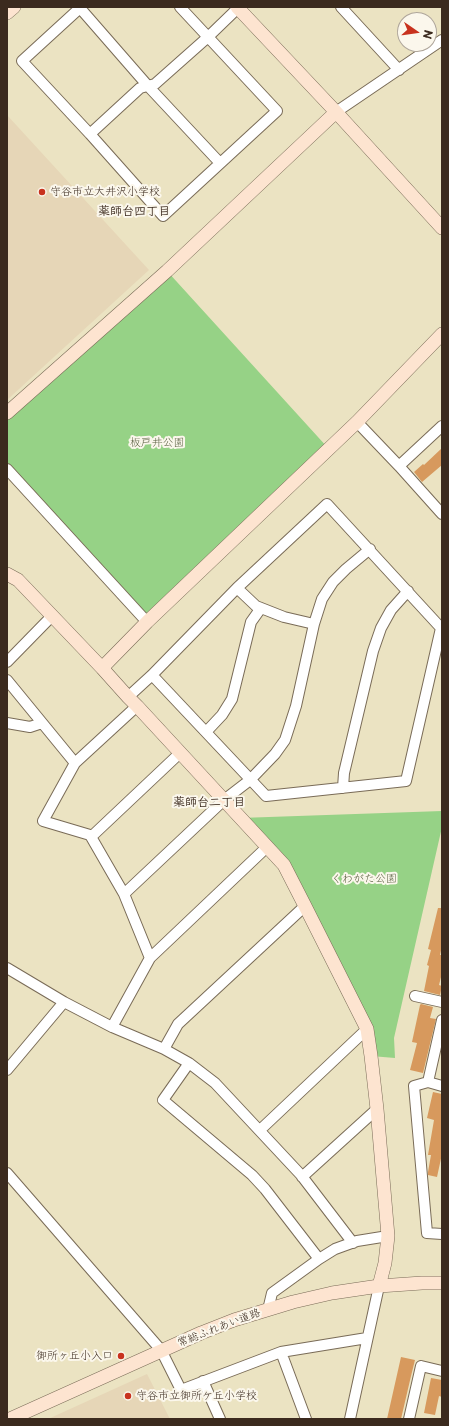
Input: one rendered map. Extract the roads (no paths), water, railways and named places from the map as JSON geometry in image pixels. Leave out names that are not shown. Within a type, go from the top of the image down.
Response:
[{"type":"street","points":[[7,13],[14,7]]},
{"type":"street","points":[[180,7],[277,111],[163,216],[22,61],[80,8],[148,86],[220,163]]},
{"type":"street","points":[[90,134],[140,88],[155,84],[208,37],[238,7],[442,228]]},
{"type":"street","points":[[341,7],[399,70]]},
{"type":"street","points":[[7,413],[167,271],[336,112],[442,40]]},
{"type":"street","points":[[102,668],[147,622],[356,422],[442,334]]},
{"type":"street","points":[[356,422],[399,466],[442,514]]},
{"type":"street","points":[[399,466],[442,426]]},
{"type":"street","points":[[7,469],[147,622]]},
{"type":"street","points":[[150,958],[124,894],[90,835],[43,821],[75,763],[132,702],[152,675],[237,588],[327,504],[441,628],[406,781],[266,796],[152,675]]},
{"type":"street","points":[[124,894],[224,800],[250,780],[272,758],[285,740],[296,706],[314,624],[322,599],[333,582],[370,549]]},
{"type":"street","points":[[7,574],[18,580],[102,668],[284,865],[367,1029],[377,1109],[388,1236],[385,1263],[350,1419]]},
{"type":"street","points":[[237,588],[256,606],[284,617],[314,624]]},
{"type":"street","points":[[343,788],[344,773],[373,651],[381,628],[391,610],[408,591]]},
{"type":"street","points":[[206,732],[222,715],[232,699],[251,622],[261,608]]},
{"type":"street","points":[[7,662],[52,616]]},
{"type":"street","points":[[7,680],[75,763]]},
{"type":"street","points":[[7,723],[30,727],[42,723]]},
{"type":"street","points":[[91,837],[180,753]]},
{"type":"street","points":[[112,1027],[150,958],[267,847]]},
{"type":"street","points":[[164,1048],[178,1024],[305,906]]},
{"type":"street","points":[[7,968],[64,1002],[112,1027],[164,1048],[189,1063],[215,1083],[302,1177],[353,1243]]},
{"type":"street","points":[[415,996],[442,1002]]},
{"type":"street","points":[[7,1070],[64,1002]]},
{"type":"street","points":[[428,1082],[442,1020]]},
{"type":"street","points":[[260,1130],[367,1029]]},
{"type":"street","points":[[189,1063],[164,1100],[196,1129],[225,1151],[252,1175],[319,1259]]},
{"type":"street","points":[[442,1086],[428,1082],[414,1086],[427,1233],[442,1234]]},
{"type":"street","points":[[302,1177],[377,1109]]},
{"type":"street","points":[[7,1173],[162,1350],[181,1390],[281,1352],[367,1338]]},
{"type":"street","points":[[268,1310],[272,1293],[335,1249],[353,1243],[388,1236]]},
{"type":"street","name":"常総ふれあい道路","points":[[10,1419],[201,1332],[234,1320],[293,1302],[332,1293],[379,1286],[442,1283]]},
{"type":"street","points":[[281,1352],[306,1419]]},
{"type":"street","points":[[412,1418],[421,1366],[442,1371]]},
{"type":"street","points":[[203,1381],[220,1419]]},
{"type":"place","name":"守谷市立大井沢小学校","points":[[42,192]]},
{"type":"place","name":"御所ヶ丘小入口","points":[[121,1356]]},
{"type":"place","name":"守谷市立御所ケ丘小学校","points":[[128,1396]]},
{"type":"district","name":"薬師台四丁目","points":[[134,212]]},
{"type":"district","name":"薬師台二丁目","points":[[209,803]]},
{"type":"park label","name":"板戸井公園","points":[[157,443]]},
{"type":"park label","name":"くわがた公園","points":[[364,879]]}]
